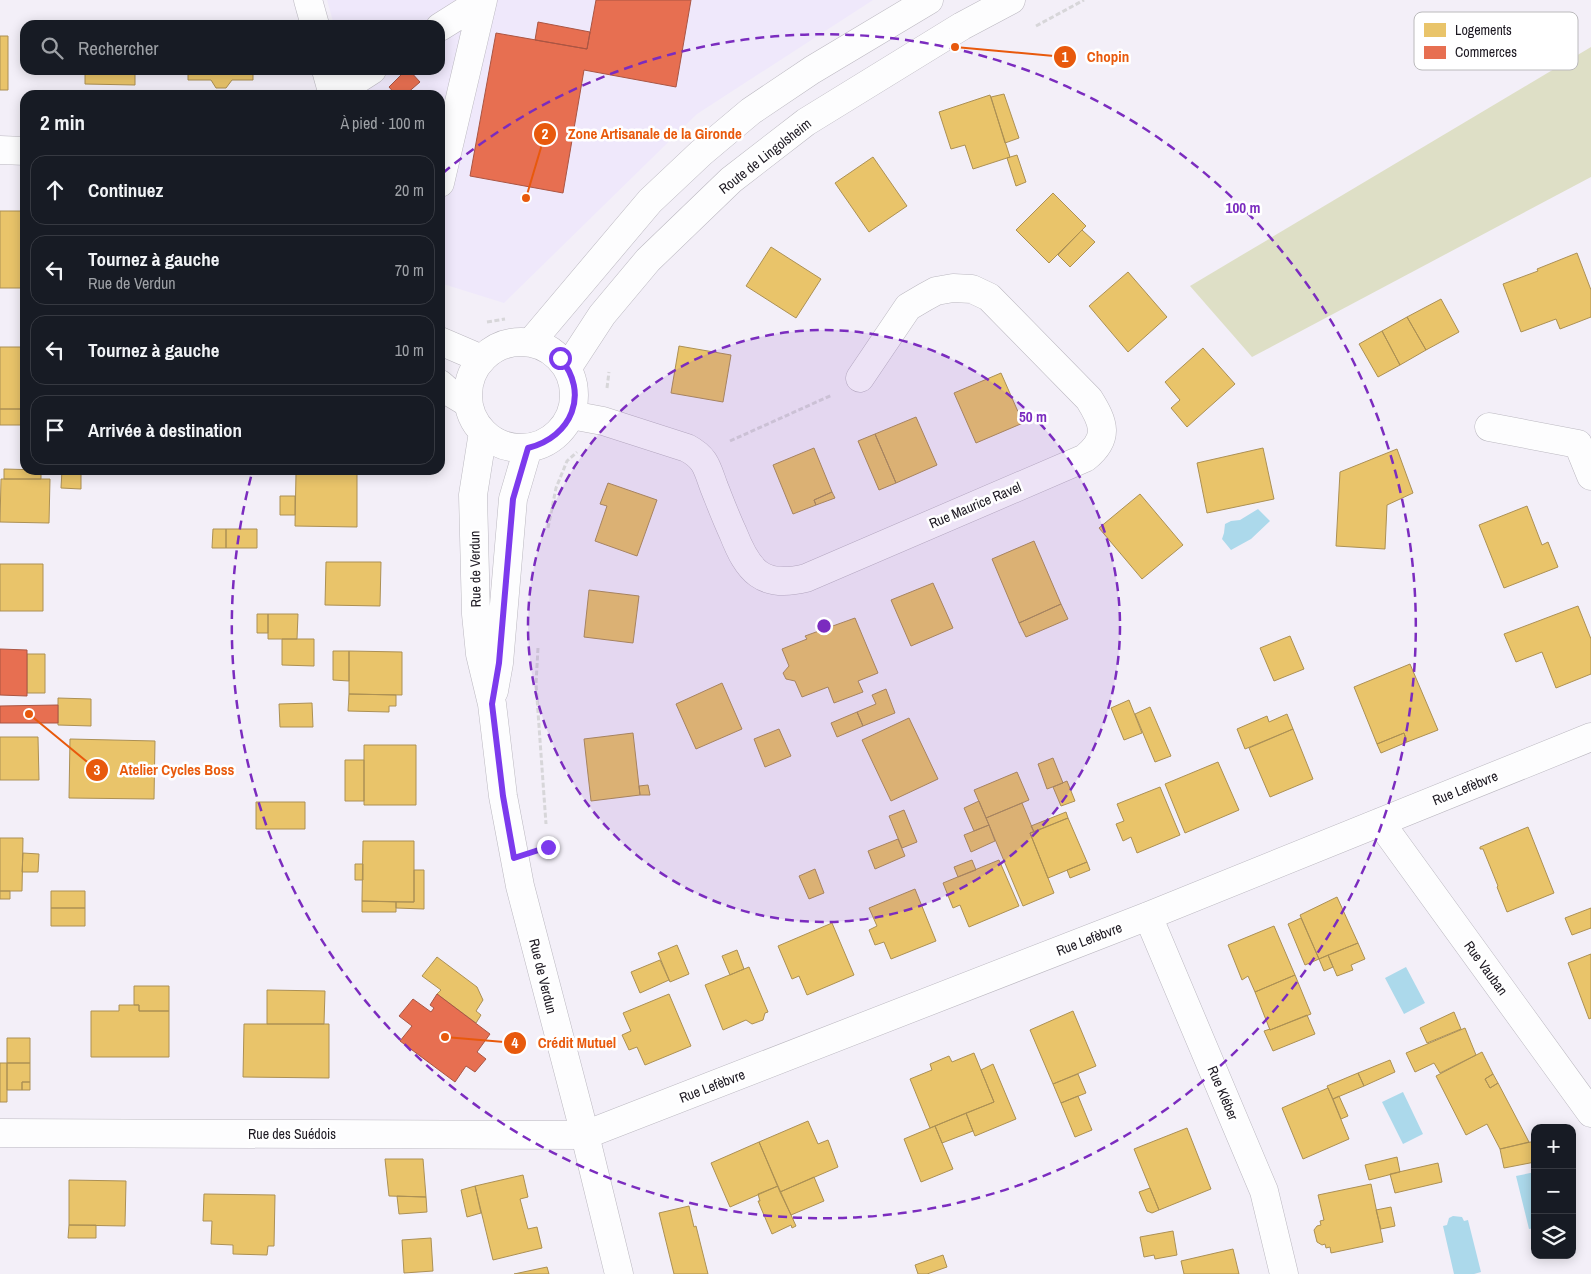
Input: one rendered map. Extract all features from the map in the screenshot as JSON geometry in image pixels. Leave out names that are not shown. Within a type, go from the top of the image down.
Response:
[{"type":"street","points":[[308,0],[314,20]]},
{"type":"street","points":[[445,24],[482,0],[445,161]]},
{"type":"street","points":[[531,342],[650,202],[701,153],[752,111],[812,70],[930,0]]},
{"type":"street","name":"Route de Lingolsheim","points":[[568,367],[602,315],[648,260],[731,180],[806,122],[962,26],[1011,0]]},
{"type":"street","points":[[327,75],[332,90]]},
{"type":"street","points":[[341,90],[364,75]]},
{"type":"street","points":[[0,150],[20,151]]},
{"type":"street","name":"Rue Maurice Ravel","points":[[699,454],[707,469],[740,554],[751,569],[765,577],[780,582],[806,578],[1085,458],[1096,449],[1102,437],[1102,425],[1099,415],[1089,399],[989,297],[972,289],[953,288],[936,291],[908,308],[860,378]]},
{"type":"street","points":[[513,342],[531,342],[547,348],[568,367],[574,386],[575,400],[571,415],[564,427],[554,437],[542,444],[528,448],[512,448],[496,442],[482,432],[473,419],[468,403],[468,387],[472,372],[482,359],[496,348],[513,342]]},
{"type":"street","points":[[445,344],[482,359]]},
{"type":"street","points":[[445,388],[468,403]]},
{"type":"street","points":[[571,415],[622,427],[687,448],[699,454]]},
{"type":"street","points":[[1489,427],[1578,444],[1591,476]]},
{"type":"street","name":"Rue de Verdun","points":[[482,432],[473,495],[476,614],[480,654],[492,704],[503,796],[514,858],[619,1274]]},
{"type":"street","name":"Rue de Verdun","points":[[492,704],[499,663],[513,499],[528,448]]},
{"type":"street","name":"Rue Lefèbvre","points":[[585,1135],[1148,916],[1591,737]]},
{"type":"street","name":"Rue Vauban","points":[[1380,822],[1591,1113]]},
{"type":"street","name":"Rue Kléber","points":[[1148,916],[1264,1191],[1284,1274]]},
{"type":"street","name":"Rue des Suédois","points":[[0,1133],[585,1135]]},
{"type":"path","points":[[1029,30],[1084,0]]},
{"type":"path","points":[[606,394],[609,370]]},
{"type":"path","points":[[699,454],[834,394],[860,378]]},
{"type":"path","points":[[546,537],[556,488],[567,462],[580,450]]},
{"type":"path","points":[[538,645],[536,684],[546,828]]},
{"type":"shaded area","points":[[327,0],[873,0],[697,114],[504,303],[445,285],[445,90],[352,90],[347,75],[445,75],[445,20],[333,20]]},
{"type":"green space","points":[[1591,47],[1591,177],[1252,357],[1190,286],[1552,70],[1578,70],[1578,55]]},
{"type":"water","points":[[1258,509],[1270,521],[1251,539],[1231,550],[1222,539],[1225,524],[1240,520]]},
{"type":"water","points":[[1406,967],[1425,1003],[1404,1014],[1385,978]]},
{"type":"water","points":[[1403,1092],[1423,1134],[1403,1144],[1382,1102]]},
{"type":"water","points":[[1531,1173],[1531,1229],[1529,1229],[1516,1176]]},
{"type":"water","points":[[1453,1216],[1462,1217],[1464,1221],[1468,1220],[1481,1272],[1454,1274],[1443,1226],[1447,1225],[1449,1218]]},
{"type":"building: Logements","points":[[0,36],[8,36],[8,90],[0,90]]},
{"type":"building: Logements","points":[[85,75],[135,75],[135,85],[85,84]]},
{"type":"building: Logements","points":[[188,75],[253,75],[253,80],[232,80],[226,88],[216,88],[211,80],[188,80]]},
{"type":"building: Logements","points":[[1004,94],[1019,138],[1005,143],[991,97]]},
{"type":"building: Logements","points":[[990,95],[1010,157],[973,169],[965,145],[951,149],[939,112]]},
{"type":"building: Logements","points":[[1017,155],[1026,182],[1016,186],[1007,158]]},
{"type":"building: Logements","points":[[873,157],[907,206],[869,232],[835,183]]},
{"type":"building: Logements","points":[[1053,193],[1086,226],[1049,263],[1016,230]]},
{"type":"building: Logements","points":[[0,211],[20,211],[20,288],[0,288]]},
{"type":"building: Logements","points":[[1082,230],[1095,242],[1070,267],[1058,255]]},
{"type":"building: Logements","points":[[771,247],[821,279],[796,318],[746,286]]},
{"type":"building: Logements","points":[[1577,253],[1591,290],[1591,317],[1560,329],[1556,319],[1521,332],[1503,284],[1538,271],[1537,269]]},
{"type":"building: Logements","points":[[1128,272],[1167,317],[1128,352],[1089,306]]},
{"type":"building: Logements","points":[[1441,299],[1459,332],[1426,350],[1407,317]]},
{"type":"building: Logements","points":[[1407,317],[1426,350],[1400,365],[1382,331]]},
{"type":"building: Logements","points":[[1382,331],[1400,365],[1378,377],[1359,344]]},
{"type":"building: Logements","points":[[679,346],[731,355],[723,402],[671,393]]},
{"type":"building: Logements","points":[[0,347],[20,347],[20,409],[0,409]]},
{"type":"building: Logements","points":[[1203,348],[1235,384],[1187,427],[1171,408],[1180,400],[1165,382]]},
{"type":"building: Logements","points":[[1001,373],[1023,423],[976,443],[954,393]]},
{"type":"building: Logements","points":[[0,409],[20,409],[20,425],[0,425]]},
{"type":"building: Logements","points":[[916,417],[937,465],[896,483],[875,434]]},
{"type":"building: Logements","points":[[875,434],[896,483],[879,490],[858,441]]},
{"type":"building: Logements","points":[[814,448],[832,492],[814,500],[816,505],[793,514],[773,465]]},
{"type":"building: Logements","points":[[1263,448],[1274,499],[1207,513],[1197,463]]},
{"type":"building: Logements","points":[[1397,449],[1413,493],[1387,505],[1385,549],[1336,546],[1340,472]]},
{"type":"building: Logements","points":[[4,469],[20,469],[20,475],[41,475],[41,479],[4,479]]},
{"type":"building: Logements","points":[[62,475],[81,475],[81,489],[61,488]]},
{"type":"building: Logements","points":[[296,475],[357,475],[357,527],[295,526]]},
{"type":"building: Logements","points":[[1,479],[50,479],[49,523],[0,522]]},
{"type":"building: Logements","points":[[608,483],[657,500],[637,556],[595,541],[607,506],[600,504]]},
{"type":"building: Logements","points":[[832,492],[835,498],[816,505],[814,500]]},
{"type":"building: Logements","points":[[1140,494],[1183,545],[1142,579],[1099,528]]},
{"type":"building: Logements","points":[[280,496],[295,496],[295,515],[280,515]]},
{"type":"building: Logements","points":[[1527,506],[1542,545],[1548,542],[1558,567],[1504,588],[1479,525]]},
{"type":"building: Logements","points":[[213,529],[226,529],[226,548],[212,548]]},
{"type":"building: Logements","points":[[226,529],[257,529],[257,548],[226,548]]},
{"type":"building: Logements","points":[[1034,541],[1061,604],[1019,623],[992,559]]},
{"type":"building: Logements","points":[[326,562],[381,562],[380,606],[325,605]]},
{"type":"building: Logements","points":[[0,564],[43,564],[43,611],[0,611]]},
{"type":"building: Logements","points":[[933,583],[953,628],[911,646],[891,600]]},
{"type":"building: Logements","points":[[589,590],[639,596],[633,643],[584,637]]},
{"type":"building: Logements","points":[[1061,604],[1068,619],[1026,637],[1019,623]]},
{"type":"building: Logements","points":[[1578,606],[1591,639],[1591,674],[1556,688],[1542,652],[1516,662],[1504,634]]},
{"type":"building: Logements","points":[[257,614],[268,614],[268,633],[257,633]]},
{"type":"building: Logements","points":[[268,614],[298,614],[297,639],[268,639]]},
{"type":"building: Logements","points":[[855,618],[878,673],[858,681],[863,692],[834,703],[828,687],[802,697],[795,681],[786,679],[783,673],[789,666],[782,649],[807,639],[805,636]]},
{"type":"building: Logements","points":[[1290,636],[1304,669],[1274,681],[1260,648]]},
{"type":"building: Logements","points":[[282,639],[314,639],[314,666],[282,665]]},
{"type":"building: Logements","points":[[333,651],[349,651],[349,681],[333,680]]},
{"type":"building: Logements","points":[[349,651],[402,652],[402,695],[349,694]]},
{"type":"building: Logements","points":[[27,654],[45,654],[45,693],[27,693]]},
{"type":"building: Logements","points":[[1410,664],[1438,730],[1407,742],[1404,733],[1377,744],[1354,687]]},
{"type":"building: Logements","points":[[722,683],[742,729],[696,749],[676,704]]},
{"type":"building: Logements","points":[[886,689],[895,713],[863,726],[857,712],[876,704],[872,695]]},
{"type":"building: Logements","points":[[349,694],[396,695],[396,706],[389,706],[389,712],[348,711]]},
{"type":"building: Logements","points":[[58,698],[91,699],[91,726],[58,725]]},
{"type":"building: Logements","points":[[1129,700],[1142,733],[1124,740],[1111,708]]},
{"type":"building: Logements","points":[[312,703],[313,727],[280,727],[279,704]]},
{"type":"building: Logements","points":[[1150,707],[1171,756],[1155,762],[1135,714]]},
{"type":"building: Logements","points":[[857,712],[863,726],[837,737],[831,723]]},
{"type":"building: Logements","points":[[1287,714],[1293,729],[1245,749],[1237,729],[1267,716],[1269,722]]},
{"type":"building: Logements","points":[[909,718],[938,779],[891,801],[862,740]]},
{"type":"building: Logements","points":[[779,729],[791,756],[765,767],[754,739]]},
{"type":"building: Logements","points":[[1293,729],[1313,779],[1270,797],[1249,748]]},
{"type":"building: Logements","points":[[633,733],[640,795],[591,801],[584,739]]},
{"type":"building: Logements","points":[[1404,733],[1407,742],[1381,753],[1377,744]]},
{"type":"building: Logements","points":[[0,737],[38,737],[39,780],[0,780]]},
{"type":"building: Logements","points":[[70,739],[155,741],[154,799],[69,798]]},
{"type":"building: Logements","points":[[364,745],[416,745],[416,805],[364,805]]},
{"type":"building: Logements","points":[[1053,758],[1063,783],[1047,789],[1038,764]]},
{"type":"building: Logements","points":[[345,760],[364,760],[364,801],[345,801]]},
{"type":"building: Logements","points":[[1218,762],[1239,810],[1185,833],[1165,784]]},
{"type":"building: Logements","points":[[1017,772],[1029,800],[986,818],[974,790]]},
{"type":"building: Logements","points":[[1067,781],[1075,801],[1061,806],[1053,787]]},
{"type":"building: Logements","points":[[648,785],[650,795],[640,795],[639,786]]},
{"type":"building: Logements","points":[[1160,787],[1180,835],[1137,853],[1131,837],[1123,841],[1116,824],[1124,821],[1117,804]]},
{"type":"building: Logements","points":[[979,801],[989,825],[974,831],[964,808]]},
{"type":"building: Logements","points":[[256,802],[305,802],[305,829],[256,829]]},
{"type":"building: Logements","points":[[1022,803],[1034,832],[1030,833],[1054,893],[1023,906],[986,818]]},
{"type":"building: Logements","points":[[904,810],[917,842],[902,848],[889,816]]},
{"type":"building: Logements","points":[[1066,812],[1068,818],[1034,832],[1031,826]]},
{"type":"building: Logements","points":[[1068,818],[1087,862],[1048,878],[1030,833]]},
{"type":"building: Logements","points":[[989,825],[995,841],[971,852],[964,835]]},
{"type":"building: Logements","points":[[1528,827],[1554,893],[1507,912],[1483,849],[1480,849],[1480,847]]},
{"type":"building: Logements","points":[[0,838],[23,838],[22,891],[0,891]]},
{"type":"building: Logements","points":[[898,839],[905,856],[875,869],[868,851]]},
{"type":"building: Logements","points":[[363,841],[414,841],[414,902],[362,901]]},
{"type":"building: Logements","points":[[23,853],[39,854],[38,872],[22,872]]},
{"type":"building: Logements","points":[[972,860],[976,870],[958,877],[954,867]]},
{"type":"building: Logements","points":[[999,860],[1019,906],[969,927],[960,905],[953,908],[943,883]]},
{"type":"building: Logements","points":[[1087,862],[1090,870],[1070,878],[1067,870]]},
{"type":"building: Logements","points":[[355,864],[363,864],[363,880],[355,880]]},
{"type":"building: Logements","points":[[815,869],[824,893],[809,899],[799,876]]},
{"type":"building: Logements","points":[[414,870],[424,870],[424,909],[396,908],[396,902],[414,902]]},
{"type":"building: Logements","points":[[915,889],[936,941],[891,959],[884,942],[875,945],[869,930],[877,926],[869,908]]},
{"type":"building: Logements","points":[[0,891],[10,891],[10,899],[0,899]]},
{"type":"building: Logements","points":[[51,891],[85,891],[85,908],[51,908]]},
{"type":"building: Logements","points":[[1337,897],[1358,943],[1319,959],[1300,915]]},
{"type":"building: Logements","points":[[362,901],[396,902],[396,912],[362,912]]},
{"type":"building: Logements","points":[[51,908],[85,908],[85,926],[51,926]]},
{"type":"building: Logements","points":[[1591,908],[1591,928],[1572,935],[1565,918]]},
{"type":"building: Logements","points":[[1301,918],[1319,959],[1305,965],[1288,924]]},
{"type":"building: Logements","points":[[832,923],[854,975],[807,995],[799,976],[792,979],[778,946]]},
{"type":"building: Logements","points":[[1274,926],[1295,975],[1255,992],[1248,976],[1242,980],[1228,945]]},
{"type":"building: Logements","points":[[1358,943],[1365,959],[1351,965],[1353,970],[1337,976],[1328,955]]},
{"type":"building: Logements","points":[[677,945],[689,974],[670,982],[658,953]]},
{"type":"building: Logements","points":[[737,950],[744,969],[730,975],[722,956]]},
{"type":"building: Logements","points":[[1591,954],[1591,1018],[1589,1019],[1568,963]]},
{"type":"building: Logements","points":[[1328,955],[1333,967],[1324,971],[1319,959]]},
{"type":"building: Logements","points":[[437,957],[477,987],[483,1000],[476,1011],[481,1015],[476,1023],[437,994],[441,990],[422,976]]},
{"type":"building: Logements","points":[[660,960],[669,980],[640,993],[631,972]]},
{"type":"building: Logements","points":[[749,967],[768,1012],[765,1013],[763,1020],[752,1024],[746,1020],[723,1030],[705,985]]},
{"type":"building: Logements","points":[[1295,975],[1311,1014],[1270,1030],[1255,992]]},
{"type":"building: Logements","points":[[134,986],[169,986],[169,1011],[139,1011],[139,1005],[134,1005]]},
{"type":"building: Logements","points":[[267,990],[325,991],[324,1024],[267,1024]]},
{"type":"building: Logements","points":[[669,994],[691,1046],[645,1065],[637,1047],[629,1050],[622,1035],[631,1031],[623,1013]]},
{"type":"building: Logements","points":[[119,1005],[139,1005],[139,1011],[169,1011],[169,1057],[91,1057],[91,1011],[119,1011]]},
{"type":"building: Logements","points":[[1073,1011],[1096,1066],[1053,1084],[1030,1030]]},
{"type":"building: Logements","points":[[1454,1012],[1461,1029],[1427,1043],[1420,1028]]},
{"type":"building: Logements","points":[[1307,1015],[1315,1034],[1273,1051],[1264,1031]]},
{"type":"building: Logements","points":[[244,1024],[329,1024],[329,1078],[243,1077]]},
{"type":"building: Logements","points":[[1465,1028],[1476,1055],[1440,1073],[1434,1063],[1415,1072],[1406,1053]]},
{"type":"building: Logements","points":[[7,1038],[30,1038],[30,1063],[7,1063]]},
{"type":"building: Logements","points":[[1482,1052],[1493,1074],[1485,1079],[1490,1088],[1498,1083],[1529,1142],[1500,1149],[1487,1124],[1466,1135],[1436,1076]]},
{"type":"building: Logements","points":[[974,1053],[994,1102],[930,1128],[910,1079],[932,1070],[930,1064],[949,1056],[952,1062]]},
{"type":"building: Logements","points":[[1390,1060],[1395,1072],[1364,1086],[1358,1073]]},
{"type":"building: Logements","points":[[0,1063],[7,1063],[7,1102],[0,1102]]},
{"type":"building: Logements","points":[[7,1063],[30,1063],[30,1082],[22,1082],[22,1090],[7,1090]]},
{"type":"building: Logements","points":[[993,1064],[1016,1119],[975,1136],[966,1113],[994,1102],[981,1070]]},
{"type":"building: Logements","points":[[1358,1073],[1364,1086],[1333,1099],[1327,1086]]},
{"type":"building: Logements","points":[[1078,1074],[1086,1093],[1061,1103],[1053,1084]]},
{"type":"building: Logements","points":[[1493,1074],[1498,1083],[1490,1088],[1485,1079]]},
{"type":"building: Logements","points":[[22,1082],[30,1082],[30,1090],[22,1090]]},
{"type":"building: Logements","points":[[1328,1088],[1349,1139],[1303,1159],[1282,1108]]},
{"type":"building: Logements","points":[[1078,1096],[1092,1130],[1075,1137],[1061,1103]]},
{"type":"building: Logements","points":[[1339,1096],[1348,1116],[1341,1119],[1333,1099]]},
{"type":"building: Logements","points":[[966,1113],[973,1131],[942,1143],[935,1126]]},
{"type":"building: Logements","points":[[808,1121],[818,1144],[828,1140],[838,1167],[780,1192],[759,1142]]},
{"type":"building: Logements","points":[[935,1126],[953,1169],[921,1182],[904,1139]]},
{"type":"building: Logements","points":[[1187,1128],[1211,1189],[1159,1210],[1134,1149]]},
{"type":"building: Logements","points":[[759,1142],[778,1186],[730,1207],[711,1163]]},
{"type":"building: Logements","points":[[1531,1142],[1531,1163],[1504,1168],[1500,1149]]},
{"type":"building: Logements","points":[[1397,1157],[1400,1172],[1369,1180],[1365,1165]]},
{"type":"building: Logements","points":[[385,1159],[423,1159],[426,1197],[389,1196]]},
{"type":"building: Logements","points":[[1438,1163],[1442,1182],[1395,1193],[1390,1174]]},
{"type":"building: Logements","points":[[523,1175],[528,1197],[520,1199],[528,1229],[537,1227],[542,1248],[493,1260],[475,1186]]},
{"type":"building: Logements","points":[[814,1177],[824,1201],[791,1215],[780,1192]]},
{"type":"building: Logements","points":[[69,1180],[126,1181],[125,1226],[69,1225]]},
{"type":"building: Logements","points":[[1371,1184],[1383,1242],[1331,1253],[1330,1247],[1326,1248],[1325,1244],[1322,1245],[1317,1242],[1314,1230],[1317,1226],[1321,1225],[1320,1221],[1324,1220],[1318,1195]]},
{"type":"building: Logements","points":[[475,1186],[481,1213],[467,1217],[461,1190]]},
{"type":"building: Logements","points":[[778,1186],[796,1226],[792,1228],[791,1225],[772,1234],[758,1201],[760,1201],[758,1194]]},
{"type":"building: Logements","points":[[1150,1188],[1159,1210],[1152,1213],[1147,1211],[1139,1192]]},
{"type":"building: Logements","points":[[204,1194],[275,1195],[274,1246],[268,1246],[267,1255],[233,1254],[233,1245],[211,1244],[212,1221],[203,1221]]},
{"type":"building: Logements","points":[[397,1196],[426,1197],[427,1212],[399,1214]]},
{"type":"building: Logements","points":[[689,1206],[708,1274],[674,1274],[659,1213]]},
{"type":"building: Logements","points":[[1391,1207],[1395,1226],[1381,1229],[1376,1210]]},
{"type":"building: Logements","points":[[69,1225],[96,1225],[96,1238],[68,1238]]},
{"type":"building: Logements","points":[[1173,1231],[1177,1255],[1155,1259],[1154,1255],[1144,1257],[1140,1237]]},
{"type":"building: Logements","points":[[431,1238],[433,1271],[404,1273],[402,1240]]},
{"type":"building: Logements","points":[[1233,1249],[1239,1274],[1184,1274],[1181,1261]]},
{"type":"building: Logements","points":[[943,1255],[947,1267],[927,1274],[918,1274],[915,1265]]},
{"type":"building: Logements","points":[[547,1267],[549,1274],[514,1274]]},
{"type":"building: Commerces","points":[[596,0],[691,0],[676,87],[584,70],[563,193],[470,176],[496,33],[587,49]]},
{"type":"building: Commerces","points":[[538,22],[590,32],[587,49],[535,40]]},
{"type":"building: Commerces","points":[[401,75],[414,75],[420,82],[411,90],[392,90],[389,87]]},
{"type":"building: Commerces","points":[[0,649],[27,650],[27,696],[0,695]]},
{"type":"building: Commerces","points":[[58,705],[58,723],[0,723],[0,706]]},
{"type":"building: Commerces","points":[[437,994],[490,1034],[477,1052],[486,1059],[475,1072],[466,1066],[455,1082],[400,1041],[412,1026],[399,1016],[413,999],[431,1012],[434,1008],[430,1005]]},
{"type":"place","name":"Chopin","points":[[955,47]]},
{"type":"place","name":"Zone Artisanale de la Gironde","points":[[526,198]]},
{"type":"place","name":"Atelier Cycles Boss","points":[[29,714]]},
{"type":"place","name":"Crédit Mutuel","points":[[445,1037]]},
{"type":"route","points":[[548,847],[514,858],[503,796],[492,704],[503,627],[513,499],[528,448],[542,444],[554,437],[564,427],[571,415],[575,400],[574,386],[568,367],[560,358]]}]
